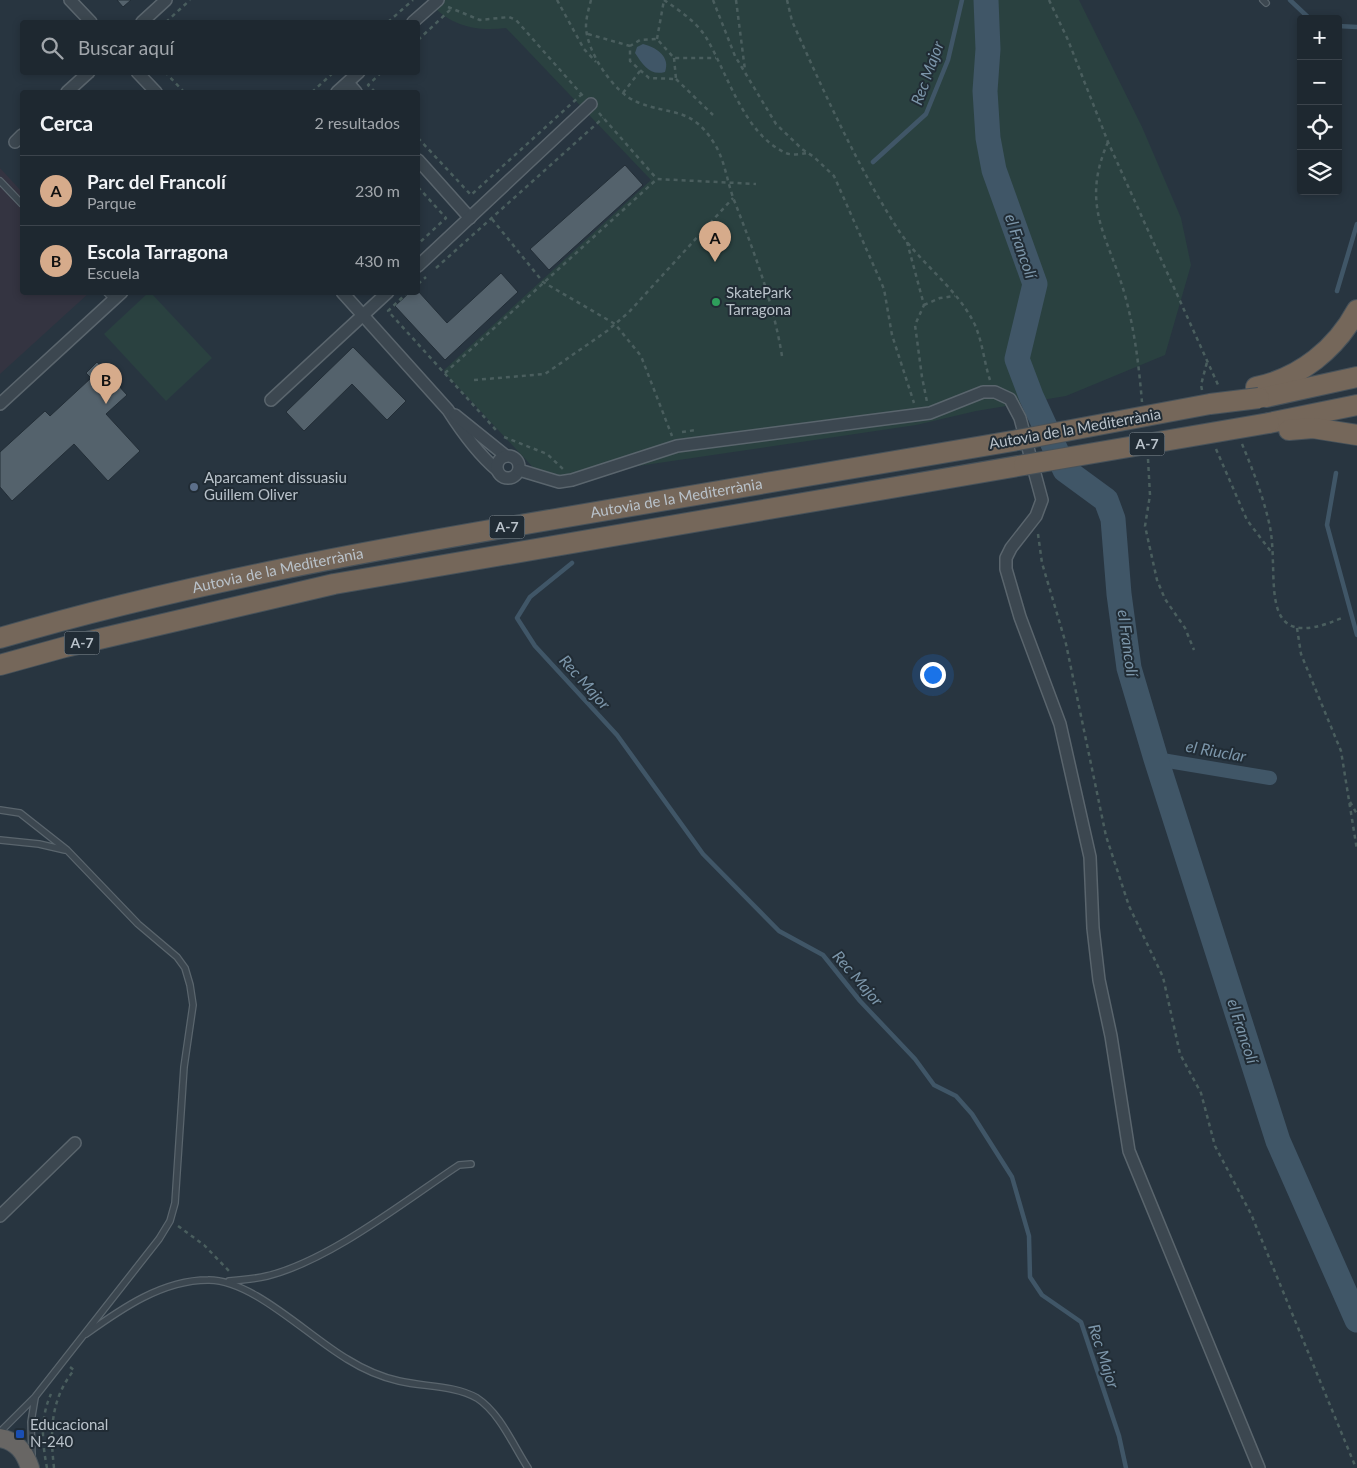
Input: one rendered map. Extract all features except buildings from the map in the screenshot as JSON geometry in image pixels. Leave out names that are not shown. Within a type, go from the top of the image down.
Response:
[{"type":"highway","points":[[1258,393],[1310,364],[1339,338],[1357,310]]},
{"type":"highway","name":"Autovia de la Mediterrània","points":[[0,638],[56,622],[249,575],[420,542],[1018,440],[1211,397],[1258,393],[1357,377]]},
{"type":"highway","name":"Autovia de la Mediterrània","points":[[0,665],[65,647],[334,584],[1024,464],[1216,438],[1271,428],[1357,405]]},
{"type":"highway","points":[[1271,428],[1313,428],[1357,436]]},
{"type":"highway","points":[[0,676],[68,657],[165,623]]},
{"type":"highway","points":[[0,1438],[17,1446],[23,1452],[32,1468]]},
{"type":"street","points":[[70,0],[89,20]]},
{"type":"street","points":[[144,20],[166,0]]},
{"type":"street","points":[[416,20],[441,2]]},
{"type":"street","points":[[69,90],[86,75]]},
{"type":"street","points":[[140,75],[154,90]]},
{"type":"street","points":[[339,90],[356,75]]},
{"type":"street","points":[[348,83],[354,90]]},
{"type":"street","points":[[420,264],[591,104]]},
{"type":"street","points":[[420,162],[470,218]]},
{"type":"street","points":[[0,404],[114,295]]},
{"type":"street","points":[[344,295],[448,410],[473,445],[500,475],[511,478],[519,470]]},
{"type":"street","points":[[271,400],[385,295]]},
{"type":"street","points":[[519,470],[559,482],[572,480],[674,441],[930,412],[983,392],[995,392],[1010,400],[1020,418],[1042,491],[1041,508],[1011,548],[1006,558],[1006,569],[1020,616],[1060,724],[1088,847],[1100,980],[1129,1151],[1259,1468]]},
{"type":"street","points":[[448,410],[506,456],[517,459],[519,470]]},
{"type":"street","points":[[497,470],[497,464],[506,456]]},
{"type":"street","points":[[0,1216],[75,1143]]},
{"type":"lane","points":[[0,181],[20,202]]},
{"type":"lane","points":[[0,810],[20,813],[67,850],[138,924],[177,957],[185,968],[193,1005],[184,1067],[175,1203],[170,1221],[159,1239],[35,1397],[0,1432]]},
{"type":"lane","points":[[0,840],[39,844],[67,850]]},
{"type":"lane","points":[[80,1339],[123,1307],[160,1290],[207,1280],[229,1282],[267,1276],[297,1266],[367,1226],[459,1165],[471,1164]]},
{"type":"lane","points":[[229,1282],[267,1303],[348,1360],[376,1374],[398,1381],[457,1391],[477,1398],[494,1414],[528,1468]]},
{"type":"lane","points":[[32,1468],[31,1422],[35,1397]]},
{"type":"path","points":[[168,20],[190,0]]},
{"type":"path","points":[[390,20],[413,0]]},
{"type":"path","points":[[557,0],[584,48],[623,93],[636,102],[678,112],[694,120],[714,144],[765,280],[776,319],[782,356]]},
{"type":"path","points":[[591,0],[586,27],[599,65]]},
{"type":"path","points":[[657,39],[664,0],[696,24],[716,58],[732,91],[767,141],[786,154],[808,153]]},
{"type":"path","points":[[713,0],[726,38],[776,124],[808,153],[829,168],[834,176],[884,289],[892,335],[915,405],[907,407]]},
{"type":"path","points":[[736,0],[746,72]]},
{"type":"path","points":[[787,0],[792,21],[853,151],[907,241],[954,296],[974,324],[985,352],[989,375],[995,392]]},
{"type":"path","points":[[1049,0],[1068,40],[1108,142],[1208,360],[1211,397]]},
{"type":"path","points":[[441,2],[452,9],[480,20],[509,17],[516,20],[657,179]]},
{"type":"path","points":[[420,38],[452,9]]},
{"type":"path","points":[[588,34],[630,46],[640,40],[657,39]]},
{"type":"path","points":[[657,39],[674,58],[676,78],[714,115]]},
{"type":"path","points":[[630,46],[630,61],[649,78],[676,78]]},
{"type":"path","points":[[674,58],[716,58]]},
{"type":"path","points":[[623,93],[640,71]]},
{"type":"path","points":[[168,75],[182,90]]},
{"type":"path","points":[[314,90],[331,75]]},
{"type":"path","points":[[373,90],[368,85],[379,75]]},
{"type":"path","points":[[420,140],[471,195],[582,94]]},
{"type":"path","points":[[420,282],[603,118]]},
{"type":"path","points":[[1108,142],[1100,160],[1095,192],[1098,220],[1126,298],[1136,347],[1143,410]]},
{"type":"path","points":[[444,373],[657,179],[756,184]]},
{"type":"path","points":[[420,189],[446,218],[420,242]]},
{"type":"path","points":[[474,380],[545,374],[615,324],[733,198]]},
{"type":"path","points":[[492,219],[543,282],[615,324],[641,356],[674,441]]},
{"type":"path","points":[[907,241],[924,305],[915,325],[922,377],[930,412]]},
{"type":"path","points":[[405,295],[388,311],[501,436],[547,454],[565,471]]},
{"type":"path","points":[[924,305],[940,298],[954,296]]},
{"type":"path","points":[[1208,360],[1201,385],[1211,397]]},
{"type":"path","points":[[674,441],[686,431],[705,429]]},
{"type":"path","points":[[663,438],[674,441]]},
{"type":"path","points":[[1216,438],[1247,520],[1272,553]]},
{"type":"path","points":[[1241,442],[1268,520],[1272,553],[1274,602],[1288,624],[1297,628],[1321,627],[1344,617]]},
{"type":"path","points":[[1148,454],[1150,496],[1145,526],[1157,580],[1165,599],[1184,628],[1194,650]]},
{"type":"path","points":[[1036,516],[1042,563],[1066,644],[1106,836],[1118,873],[1139,928],[1163,977],[1180,1054],[1201,1093],[1210,1119],[1214,1146],[1251,1214],[1356,1468]]},
{"type":"path","points":[[1297,628],[1301,654],[1342,751],[1357,850]]},
{"type":"path","points":[[1349,800],[1357,814]]},
{"type":"path","points":[[170,1221],[204,1245],[238,1280]]},
{"type":"path","points":[[54,1468],[51,1427],[60,1392],[74,1370],[68,1365]]},
{"type":"path","points":[[47,1468],[42,1433],[44,1417],[54,1389]]},
{"type":"shaded area","points":[[643,44],[657,50],[664,57],[666,62],[665,72],[651,71],[641,62],[635,53],[637,47]]},
{"type":"shaded area","points":[[0,168],[20,190],[20,295],[87,295],[0,374]]},
{"type":"green space","points":[[428,0],[1079,0],[1142,127],[1181,218],[1191,265],[1165,355],[1066,396],[976,411],[916,425],[556,478],[541,476],[444,370],[651,180],[506,28],[483,29],[463,25],[444,15]]},
{"type":"green space","points":[[146,295],[153,295],[212,358],[166,401],[104,334]]},
{"type":"waterway","name":"Rec Major","points":[[873,162],[926,114],[948,60],[962,0]]},
{"type":"waterway","name":"el Francolí","points":[[986,0],[988,49],[985,91],[988,138],[994,170],[1035,284],[1017,359],[1031,396],[1065,470],[1106,500],[1113,519],[1119,594],[1129,668],[1156,759],[1278,1141],[1357,1320]]},
{"type":"waterway","points":[[1290,0],[1306,15]]},
{"type":"waterway","points":[[1342,26],[1357,27]]},
{"type":"waterway","points":[[1337,291],[1357,224]]},
{"type":"waterway","points":[[1336,473],[1327,525],[1357,635]]},
{"type":"waterway","name":"Rec Major","points":[[572,563],[530,597],[517,618],[535,646],[617,735],[703,854],[779,931],[823,955],[860,1001],[915,1059],[934,1085],[956,1096],[972,1114],[1012,1177],[1029,1236],[1030,1277],[1042,1295],[1081,1322],[1119,1436],[1126,1468]]},
{"type":"waterway","name":"el Riuclar","points":[[1156,759],[1270,778]]},
{"type":"place","name":"Parc del Francolí","points":[[715,262]]},
{"type":"place","name":"SkatePark Tarragona","points":[[716,302]]},
{"type":"place","name":"Escola Tarragona","points":[[106,404]]},
{"type":"place","name":"Aparcament dissuasiu Guillem Oliver","points":[[194,487]]},
{"type":"place","name":"Educacional N-240","points":[[20,1434]]}]
